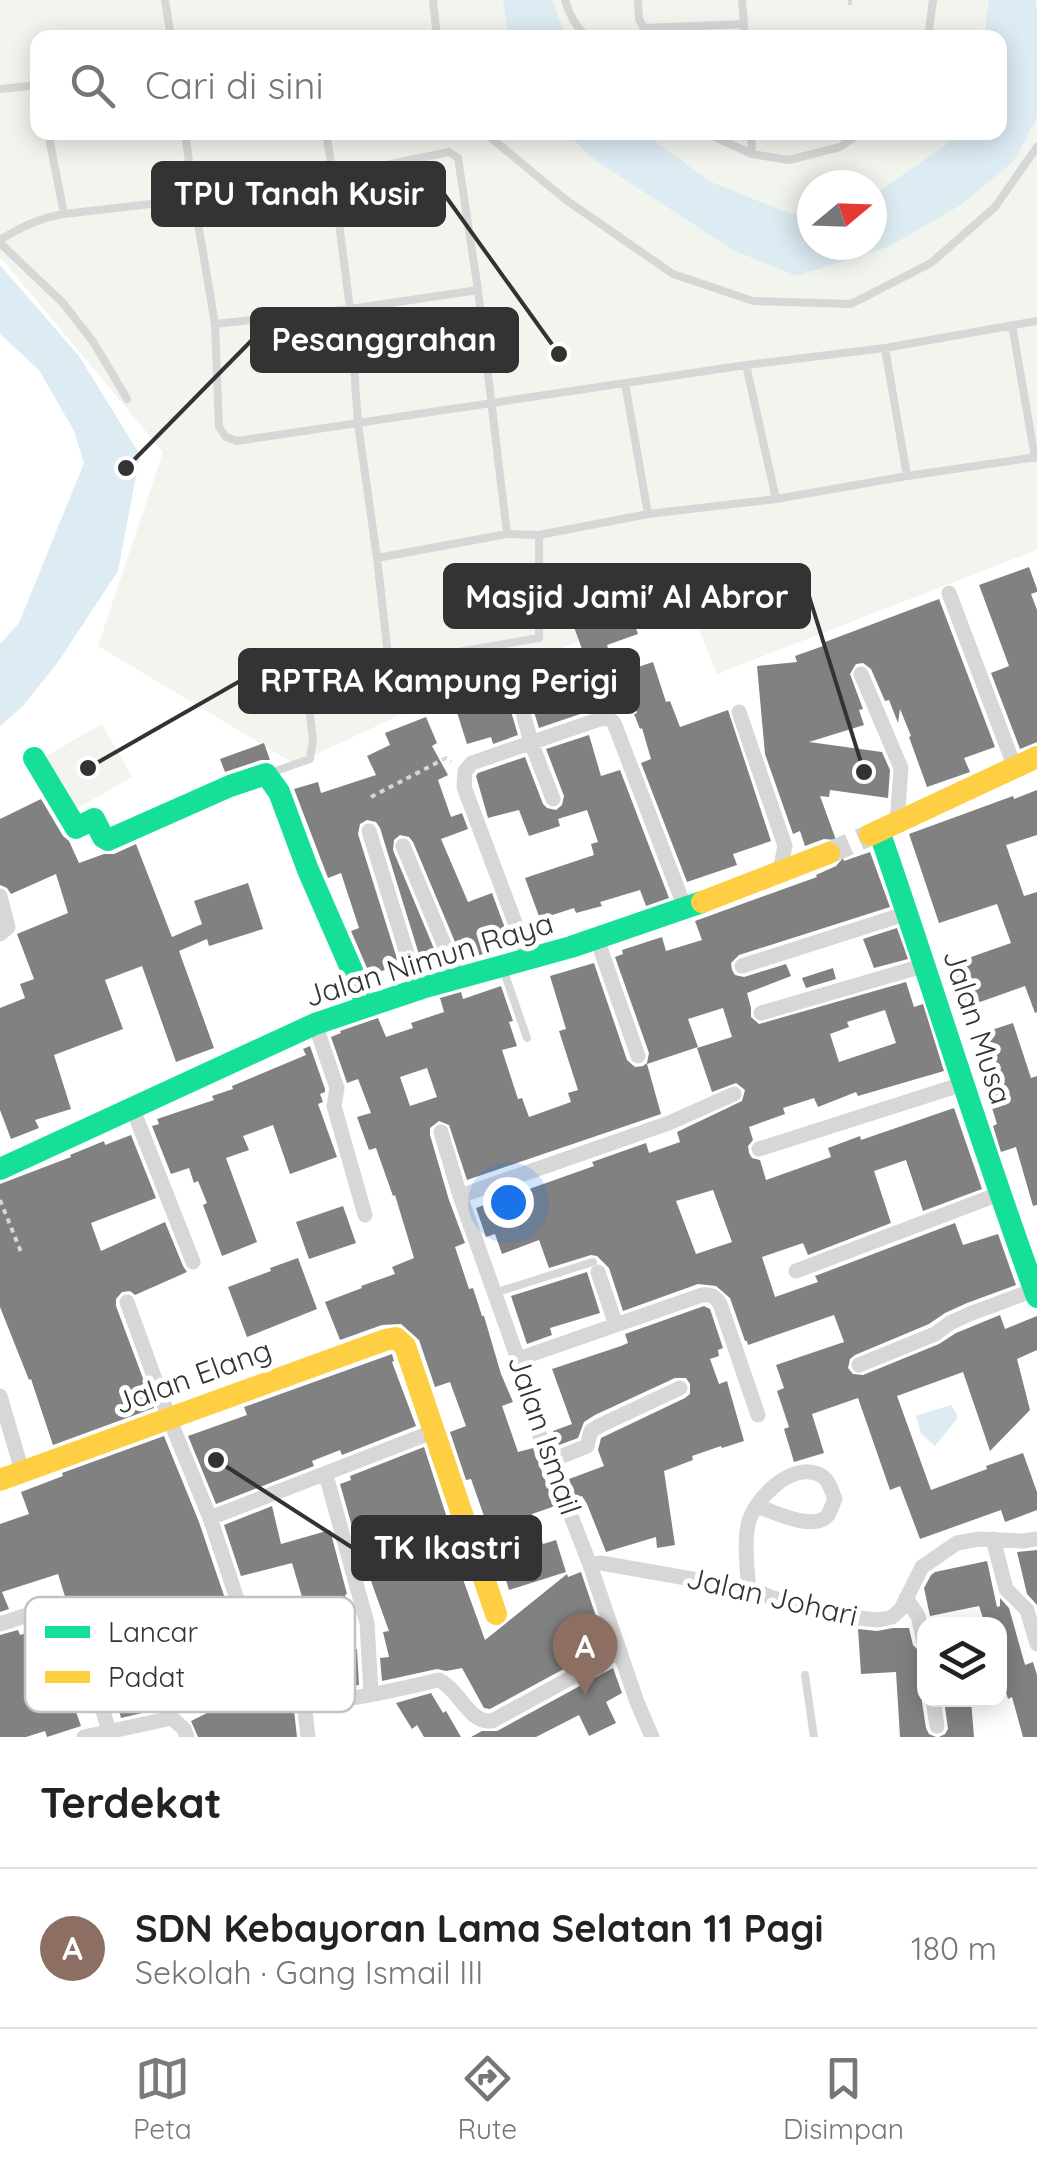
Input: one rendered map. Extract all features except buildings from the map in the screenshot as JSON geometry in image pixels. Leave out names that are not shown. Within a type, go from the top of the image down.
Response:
[{"type":"street","points":[[949,593],[1014,768]]},
{"type":"street","points":[[861,674],[901,768],[882,830]]},
{"type":"street","points":[[516,688],[553,799]]},
{"type":"street","points":[[739,712],[784,846],[779,874]]},
{"type":"street","points":[[529,960],[464,787],[464,771],[472,762],[600,718],[609,718],[614,723],[686,908]]},
{"type":"street","points":[[882,830],[1037,757]]},
{"type":"street","points":[[34,758],[76,828],[94,819],[108,840],[266,774],[279,792],[367,1005]]},
{"type":"street","name":"Jalan Musa","points":[[882,830],[999,1194],[1028,1250],[1036,1294]]},
{"type":"street","points":[[369,831],[418,989]]},
{"type":"street","points":[[403,846],[458,978]]},
{"type":"street","name":"Jalan Nimun Raya","points":[[0,1169],[315,1024],[418,989],[597,939],[829,853]]},
{"type":"street","points":[[0,896],[8,927],[0,934]]},
{"type":"street","points":[[742,966],[908,912]]},
{"type":"street","points":[[597,939],[638,1056]]},
{"type":"street","points":[[761,1013],[926,965]]},
{"type":"street","points":[[315,1024],[338,1088],[334,1106],[365,1215]]},
{"type":"street","points":[[759,1149],[963,1084]]},
{"type":"street","points":[[460,1196],[669,1123],[734,1094]]},
{"type":"street","points":[[132,1107],[193,1262]]},
{"type":"street","name":"Jalan Ismail","points":[[441,1132],[518,1359],[537,1428],[652,1737]]},
{"type":"street","points":[[796,1271],[999,1194]]},
{"type":"street","points":[[595,1267],[616,1324]]},
{"type":"street","points":[[518,1359],[714,1293],[758,1415]]},
{"type":"street","points":[[859,1365],[936,1334],[972,1313],[1036,1294]]},
{"type":"street","points":[[127,1302],[236,1597]]},
{"type":"street","name":"Jalan Elang","points":[[11,1475],[396,1338],[405,1346],[435,1431]]},
{"type":"street","points":[[550,1461],[587,1446],[591,1431],[601,1425],[680,1388]]},
{"type":"street","points":[[0,1396],[11,1475]]},
{"type":"street","points":[[210,1518],[435,1431],[496,1614]]},
{"type":"street","points":[[749,1589],[748,1524],[757,1506],[775,1482],[804,1472],[817,1473],[828,1482],[835,1500],[820,1522],[799,1521],[757,1506]]},
{"type":"street","points":[[326,1475],[367,1623],[372,1693]]},
{"type":"street","points":[[993,1539],[1006,1589],[1027,1610],[1037,1644]]},
{"type":"street","name":"Jalan Johari","points":[[590,1565],[601,1563],[749,1589],[816,1613],[878,1620],[892,1617],[901,1609],[922,1567],[957,1543],[1037,1539]]},
{"type":"street","points":[[906,1598],[918,1617]]},
{"type":"street","points":[[0,1624],[25,1616]]},
{"type":"street","points":[[355,1696],[439,1680],[453,1690],[478,1720],[492,1721],[620,1651]]},
{"type":"street","points":[[934,1707],[937,1726]]},
{"type":"street","points":[[305,1712],[308,1737]]},
{"type":"street","points":[[84,1737],[111,1735],[172,1718],[179,1722],[187,1737]]},
{"type":"lane","points":[[165,0],[170,30]]},
{"type":"lane","points":[[433,0],[436,30]]},
{"type":"lane","points":[[565,0],[580,30]]},
{"type":"lane","points":[[638,0],[644,28],[744,24]]},
{"type":"lane","points":[[742,0],[744,30]]},
{"type":"lane","points":[[929,30],[933,0]]},
{"type":"lane","points":[[0,89],[30,86]]},
{"type":"lane","points":[[50,140],[64,214]]},
{"type":"lane","points":[[186,140],[215,324],[219,428],[226,437],[237,440],[885,348],[1037,321]]},
{"type":"lane","points":[[327,140],[389,663]]},
{"type":"lane","points":[[494,140],[566,200],[673,274],[753,301],[850,304],[931,263],[995,207],[1037,147]]},
{"type":"lane","points":[[721,140],[752,154],[789,160],[840,147],[850,140]]},
{"type":"lane","points":[[751,140],[752,154]]},
{"type":"lane","points":[[127,398],[94,343],[63,304],[0,242],[42,218],[194,199],[449,152],[461,163],[507,534]]},
{"type":"lane","points":[[215,324],[478,290]]},
{"type":"lane","points":[[377,558],[507,534],[539,535],[648,514],[776,499],[1036,458],[1012,324]]},
{"type":"lane","points":[[885,348],[907,476]]},
{"type":"lane","points":[[746,365],[776,499]]},
{"type":"lane","points":[[624,383],[648,514]]},
{"type":"lane","points":[[266,774],[311,758],[307,692],[328,674],[539,638],[539,535]]},
{"type":"lane","points":[[502,967],[527,1038]]},
{"type":"lane","points":[[494,1293],[595,1267]]},
{"type":"lane","points":[[805,1675],[814,1737]]},
{"type":"path","points":[[371,797],[446,758],[463,778]]},
{"type":"path","points":[[0,1200],[21,1252]]},
{"type":"shaded area","points":[[0,0],[1037,0],[1037,550],[717,674],[686,597],[411,710],[295,764],[98,646],[163,452],[0,257]]},
{"type":"shaded area","points":[[503,0],[552,0],[563,30],[508,30]]},
{"type":"shaded area","points":[[989,0],[1035,0],[1037,117],[1014,161],[959,206],[887,247],[887,186],[949,140],[1007,140],[1007,30],[985,30]]},
{"type":"shaded area","points":[[574,140],[653,140],[711,182],[797,214],[797,260],[847,260],[797,276],[733,250],[595,160]]},
{"type":"shaded area","points":[[0,265],[79,356],[140,455],[118,571],[58,662],[22,707],[0,726],[0,644],[19,623],[84,463],[74,431],[39,370],[0,334]]},
{"type":"shaded area","points":[[102,724],[132,777],[73,811],[43,758]]},
{"type":"shaded area","points":[[951,1405],[957,1419],[935,1446],[921,1434],[916,1416]]},
{"type":"tunnel","points":[[829,853],[870,835]]},
{"type":"traffic: fast","points":[[34,758],[76,828],[94,819],[108,840],[266,774],[279,792],[367,1005]]},
{"type":"traffic: fast","points":[[879,831],[1037,1297]]},
{"type":"traffic: fast","points":[[0,1169],[315,1024],[422,988],[571,947],[702,902]]},
{"type":"traffic: slow","points":[[870,835],[1037,757]]},
{"type":"traffic: slow","points":[[702,902],[829,853]]},
{"type":"traffic: slow","points":[[0,1480],[396,1338],[405,1346],[496,1614]]},
{"type":"place","name":"TPU Tanah Kusir","points":[[559,354]]},
{"type":"place","name":"Pesanggrahan","points":[[126,468]]},
{"type":"place","name":"RPTRA Kampung Perigi","points":[[88,768]]},
{"type":"place","name":"Masjid Jami' Al Abror","points":[[864,772]]},
{"type":"place","name":"TK Ikastri","points":[[216,1460]]},
{"type":"place","name":"SDN Kebayoran Lama Selatan 11 Pagi","points":[[585,1695]]}]
